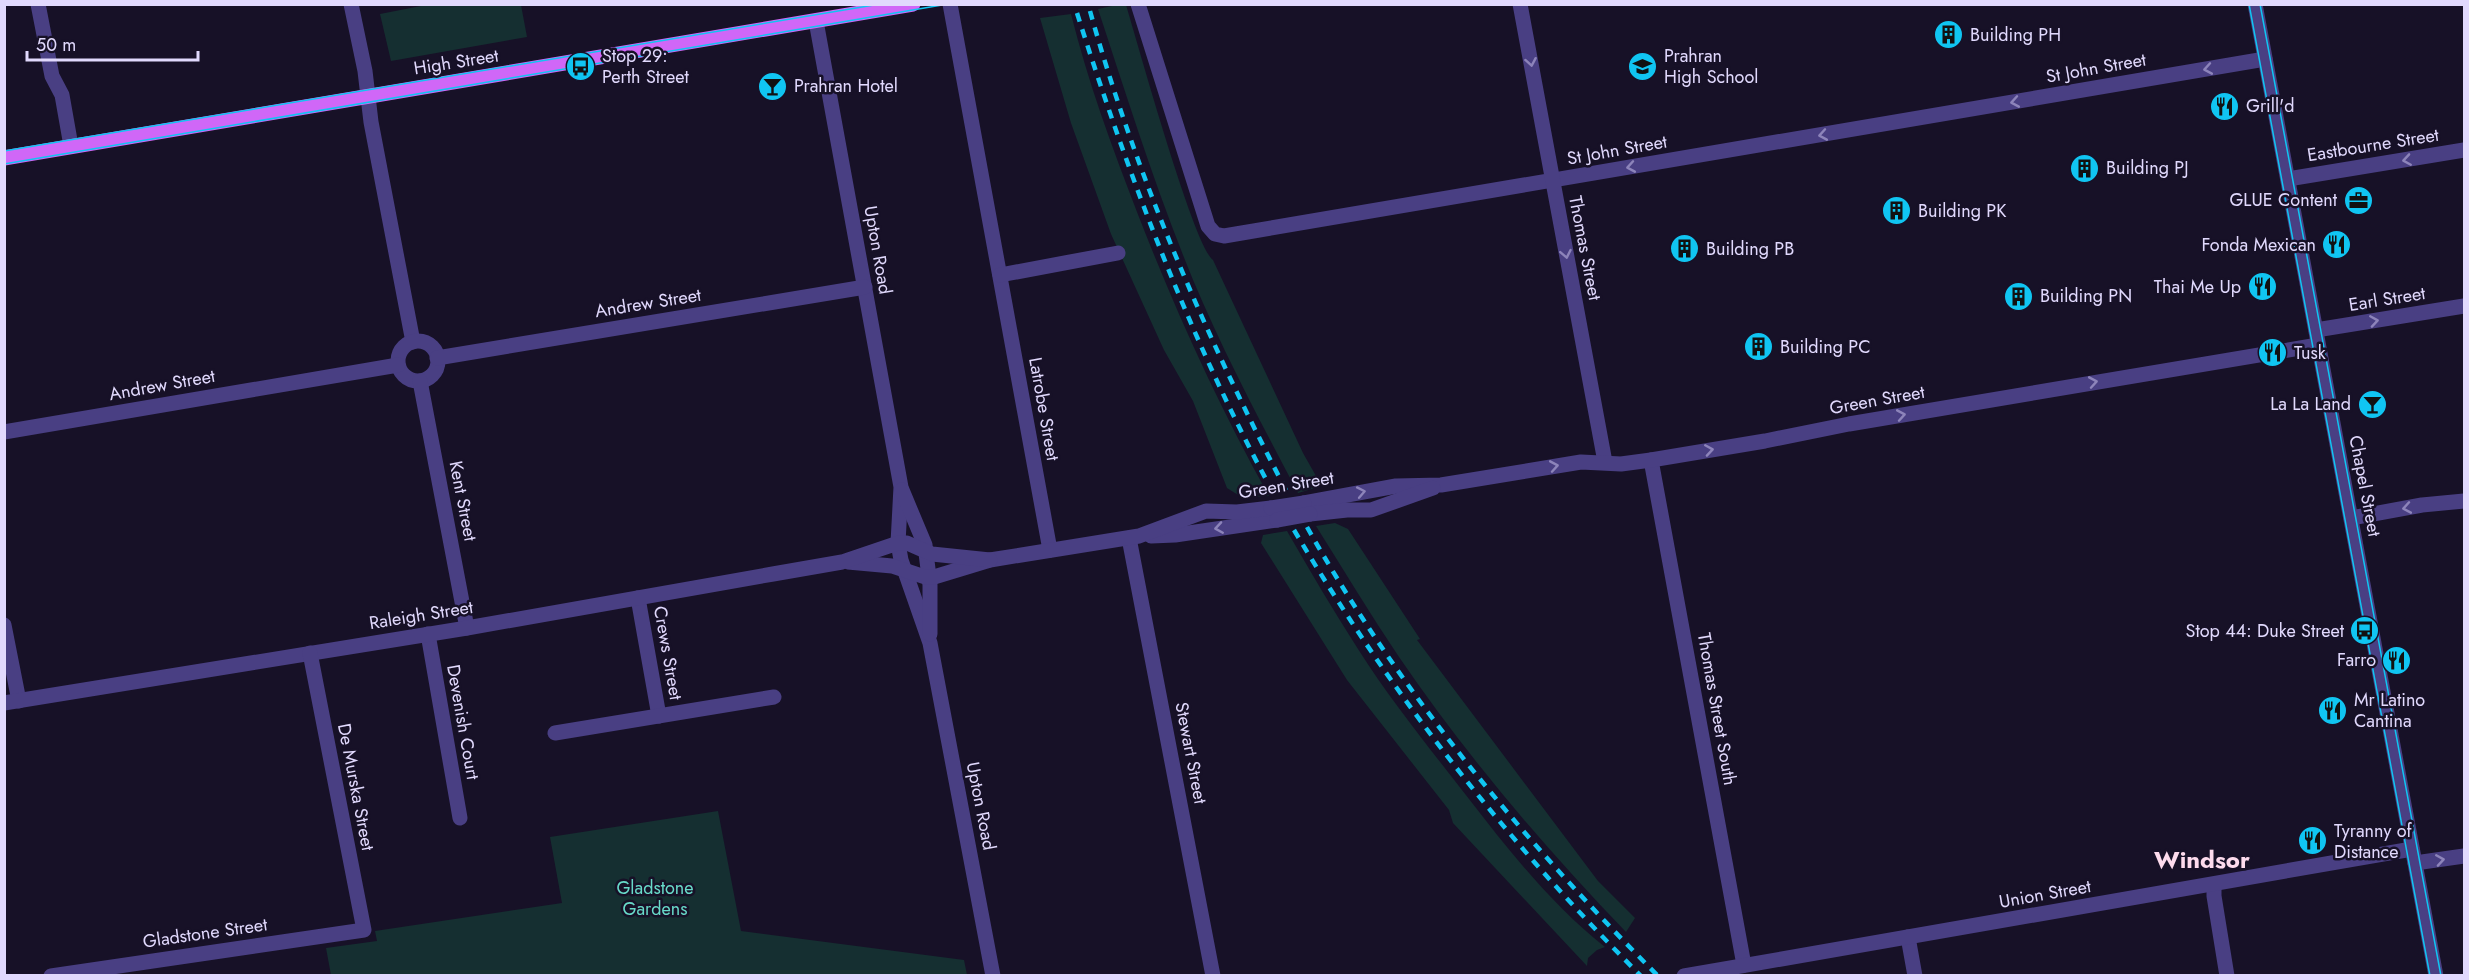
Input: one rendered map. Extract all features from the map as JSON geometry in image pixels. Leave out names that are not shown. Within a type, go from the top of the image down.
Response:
[{"type":"main road","name":"High Street","points":[[4,158],[816,21],[844,10],[913,4]]},
{"type":"street","points":[[38,4],[52,76],[62,95],[71,146]]},
{"type":"street","points":[[351,4],[365,71],[370,122],[413,342]]},
{"type":"street","name":"Latrobe Street","points":[[950,4],[1050,550]]},
{"type":"street","name":"St John Street","points":[[1138,4],[1205,218],[1215,234],[1224,237],[2265,59]]},
{"type":"street","name":"Thomas Street","points":[[1520,4],[1605,462]]},
{"type":"street","name":"Chapel Street","points":[[2255,4],[2436,975]]},
{"type":"street","name":"Upton Road","points":[[816,21],[901,487],[898,543],[903,569],[930,643],[993,975]]},
{"type":"street","name":"Eastbourne Street","points":[[2288,179],[2464,150]]},
{"type":"street","points":[[1000,275],[1118,253]]},
{"type":"street","name":"Andrew Street","points":[[437,358],[865,287]]},
{"type":"street","name":"Earl Street","points":[[2317,337],[2464,306]]},
{"type":"street","name":"Green Street","points":[[930,578],[990,560],[1134,537],[1206,511],[1274,514],[1334,505],[1396,486],[1441,485],[1571,463],[1629,463],[1651,460],[1765,441],[1849,423],[2317,337]]},
{"type":"street","points":[[420,341],[431,347],[437,358],[432,375],[420,381],[409,379],[400,371],[398,365],[401,350],[413,342],[420,341]]},
{"type":"street","name":"Andrew Street","points":[[4,432],[398,365]]},
{"type":"street","name":"Kent Street","points":[[420,381],[467,628]]},
{"type":"street","name":"Thomas Street South","points":[[1651,460],[1744,965]]},
{"type":"street","name":"Upton Road","points":[[901,487],[923,536],[927,552],[930,578],[930,643]]},
{"type":"street","points":[[2351,518],[2464,501]]},
{"type":"street","name":"Stewart Street","points":[[1134,537],[1213,975]]},
{"type":"street","points":[[898,543],[906,543],[927,552]]},
{"type":"street","name":"Raleigh Street","points":[[12,702],[467,628],[842,562],[898,543]]},
{"type":"street","name":"Green Street","points":[[927,552],[990,560]]},
{"type":"street","name":"Raleigh Street","points":[[842,562],[903,569]]},
{"type":"street","points":[[903,569],[930,578]]},
{"type":"street","name":"Crews Street","points":[[638,598],[659,716]]},
{"type":"street","points":[[4,625],[12,702]]},
{"type":"street","name":"Devenish Court","points":[[428,634],[460,818]]},
{"type":"street","name":"De Murska Street","points":[[310,652],[364,930]]},
{"type":"street","name":"Crews Street","points":[[555,733],[774,697]]},
{"type":"street","name":"Union Street","points":[[1684,975],[2214,885],[2413,856],[2464,856]]},
{"type":"street","points":[[2214,885],[2228,975]]},
{"type":"street","name":"Gladstone Street","points":[[51,975],[364,930]]},
{"type":"street","points":[[1908,937],[1915,975]]},
{"type":"green space","points":[[426,5],[521,5],[527,37],[391,61],[380,14]]},
{"type":"green space","points":[[1126,5],[1166,141],[1193,220],[1303,453],[1320,483],[1312,489],[1298,493],[1252,405],[1195,286],[1149,163],[1098,9]]},
{"type":"green space","points":[[1071,14],[1101,114],[1151,249],[1215,392],[1269,496],[1243,498],[1227,488],[1193,401],[1164,350],[1111,234],[1071,123],[1040,18]]},
{"type":"green space","points":[[1335,523],[1348,529],[1420,639],[1417,640],[1598,881],[1635,918],[1626,932],[1506,799],[1399,657],[1316,526]]},
{"type":"green space","points":[[1287,531],[1358,649],[1412,725],[1533,878],[1605,947],[1597,950],[1588,958],[1587,966],[1453,823],[1449,810],[1347,680],[1261,543],[1263,535]]},
{"type":"green space","name":"Gladstone Gardens","points":[[718,811],[741,931],[964,960],[967,975],[331,975],[326,948],[377,941],[375,931],[562,903],[550,837]]},
{"type":"tram line","points":[[4,151],[880,4]]},
{"type":"tram line","points":[[4,164],[948,4]]},
{"type":"tram line","points":[[2249,4],[2430,976]]},
{"type":"tram line","points":[[2260,4],[2441,976]]},
{"type":"railway","points":[[1090,11],[1129,136],[1176,257],[1230,377],[1288,494]]},
{"type":"railway","points":[[1077,13],[1118,137],[1189,320],[1275,496]]},
{"type":"railway","points":[[1307,527],[1383,648],[1467,763],[1559,872],[1658,976]]},
{"type":"railway","points":[[1294,530],[1370,650],[1453,764],[1543,872],[1641,976]]},
{"type":"place","name":"Building PH","points":[[1949,35]]},
{"type":"place","name":"Stop 29: Perth Street","points":[[581,66]]},
{"type":"place","name":"Prahran High School","points":[[1643,66]]},
{"type":"place","name":"Prahran Hotel","points":[[773,86]]},
{"type":"place","name":"Grill'd","points":[[2225,106]]},
{"type":"place","name":"Building PJ","points":[[2085,168]]},
{"type":"place","name":"GLUE Content","points":[[2358,200]]},
{"type":"place","name":"Building PK","points":[[1897,211]]},
{"type":"place","name":"Fonda Mexican","points":[[2337,245]]},
{"type":"place","name":"Building PB","points":[[1685,249]]},
{"type":"place","name":"Thai Me Up","points":[[2262,287]]},
{"type":"place","name":"Building PN","points":[[2019,296]]},
{"type":"place","name":"Building PC","points":[[1759,347]]},
{"type":"place","name":"Tusk","points":[[2273,353]]},
{"type":"place","name":"La La Land","points":[[2372,404]]},
{"type":"place","name":"Stop 44: Duke Street","points":[[2365,631]]},
{"type":"place","name":"Farro","points":[[2397,660]]},
{"type":"place","name":"Mr Latino Cantina","points":[[2333,710]]},
{"type":"place","name":"Tyranny of Distance","points":[[2313,841]]},
{"type":"district","name":"Windsor","points":[[2202,860]]}]
